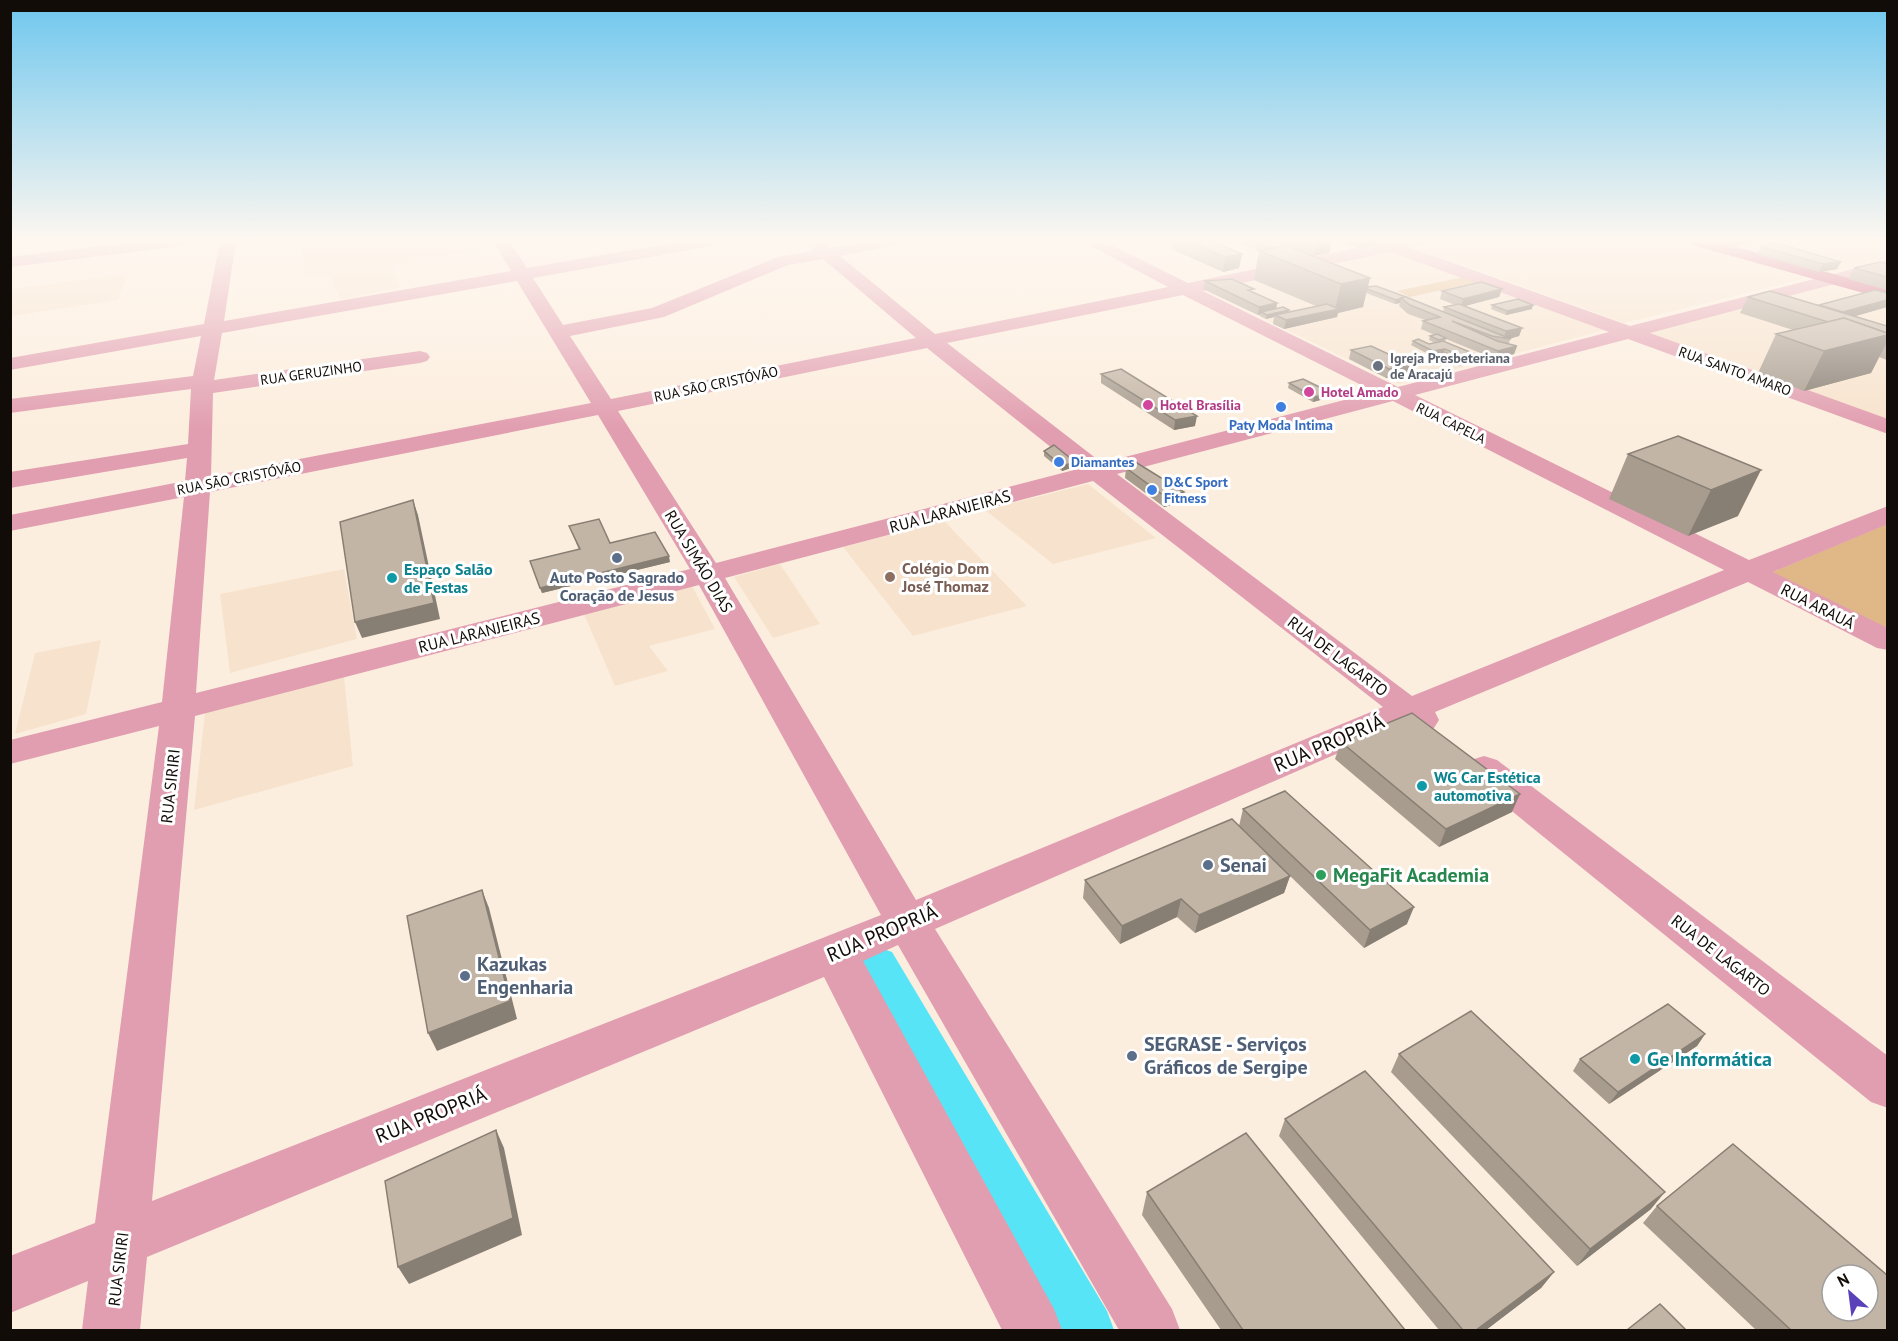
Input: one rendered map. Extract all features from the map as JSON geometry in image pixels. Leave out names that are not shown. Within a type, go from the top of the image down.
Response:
[{"type":"street","name":"RUA SIRIRI","points":[[111,1330],[178,709],[198,486],[202,384],[217,304]]},
{"type":"street","points":[[10,364],[357,304]]},
{"type":"street","name":"RUA SIMÃO DIAS","points":[[540,304],[708,574],[897,905],[1151,1330]]},
{"type":"street","points":[[558,332],[657,314],[682,304]]},
{"type":"street","name":"RUA DE LAGARTO","points":[[885,304],[927,340],[1096,473],[1408,710],[1887,1086]]},
{"type":"street","name":"RUA SÃO CRISTÓVÃO","points":[[10,523],[606,407],[1106,304]]},
{"type":"street","name":"RUA CAPELA","points":[[1213,304],[1749,571]]},
{"type":"street","name":"RUA SANTO AMARO","points":[[1551,304],[1887,427]]},
{"type":"street","name":"RUA LARANJEIRAS","points":[[10,752],[708,574],[1740,304]]},
{"type":"street","name":"RUA GERUZINHO","points":[[10,406],[420,357]]},
{"type":"street","points":[[10,480],[199,449]]},
{"type":"street","name":"RUA PROPRIÁ","points":[[10,1285],[122,1239],[847,957],[897,905],[1408,710],[1887,514]]},
{"type":"street","name":"RUA ARAUÁ","points":[[1749,571],[1887,640]]},
{"type":"street","points":[[847,957],[1033,1330]]},
{"type":"shaded area","points":[[11,304],[94,304],[11,316]]},
{"type":"shaded area","points":[[1232,304],[1534,304],[1605,330],[1399,384]]},
{"type":"shaded area","points":[[1570,304],[1703,304],[1624,323]]},
{"type":"shaded area","points":[[1761,304],[1887,304],[1887,419],[1648,333]]},
{"type":"shaded area","points":[[1088,484],[1156,538],[1053,564],[985,510]]},
{"type":"shaded area","points":[[944,521],[1027,606],[913,636],[843,547]]},
{"type":"shaded area","points":[[1887,524],[1887,632],[1768,574]]},
{"type":"shaded area","points":[[780,564],[820,624],[773,638],[734,577]]},
{"type":"shaded area","points":[[344,569],[357,639],[230,673],[220,594]]},
{"type":"shaded area","points":[[692,586],[715,629],[649,646],[668,671],[615,686],[584,614]]},
{"type":"shaded area","points":[[101,640],[86,714],[15,734],[35,653]]},
{"type":"shaded area","points":[[344,676],[353,766],[194,810],[205,712]]},
{"type":"building","points":[[1252,304],[1274,304],[1259,307]]},
{"type":"building","points":[[1327,304],[1339,309],[1286,320],[1275,315]]},
{"type":"building","points":[[1408,304],[1422,304],[1511,339],[1492,336],[1452,321],[1497,341],[1517,346],[1498,351],[1423,321],[1440,317]]},
{"type":"building","points":[[1459,304],[1522,328],[1506,331],[1444,307]]},
{"type":"building","points":[[1529,304],[1533,305],[1507,311],[1492,305]]},
{"type":"building","points":[[1769,304],[1812,304],[1887,326],[1887,333],[1844,318],[1828,322]]},
{"type":"building","points":[[1824,304],[1874,304],[1843,312],[1819,305]]},
{"type":"building","points":[[1283,307],[1289,310],[1267,315],[1261,312]]},
{"type":"building","points":[[1844,318],[1887,333],[1887,335],[1824,351],[1776,334]]},
{"type":"building","points":[[1437,334],[1446,338],[1439,340],[1430,336]]},
{"type":"building","points":[[1418,339],[1429,344],[1443,341],[1480,356],[1469,359],[1445,349],[1433,351],[1413,341]]},
{"type":"building","points":[[1371,346],[1410,364],[1389,369],[1351,350]]},
{"type":"building","points":[[1446,353],[1464,360],[1457,362],[1439,354]]},
{"type":"building","points":[[1121,369],[1197,416],[1175,420],[1101,374]]},
{"type":"building","points":[[1303,379],[1332,393],[1314,397],[1289,383]]},
{"type":"building","points":[[1678,436],[1761,470],[1711,490],[1628,454]]},
{"type":"building","points":[[1054,445],[1075,462],[1062,466],[1044,451]]},
{"type":"building","points":[[1137,463],[1184,492],[1166,497],[1126,468]]},
{"type":"building","name":"Espaço Salão de Festas","points":[[413,500],[434,603],[355,622],[340,522]]},
{"type":"building","name":"Auto Posto Sagrado Coração de Jesus","points":[[599,519],[610,543],[655,532],[669,556],[540,588],[530,561],[580,549],[569,526]]},
{"type":"building","name":"WG Car Estética automotiva","points":[[1412,713],[1520,794],[1446,829],[1341,742]]},
{"type":"building","points":[[1285,791],[1414,907],[1370,930],[1243,809]]},
{"type":"building","name":"Senai","points":[[1232,819],[1290,876],[1199,915],[1181,899],[1122,926],[1085,880]]},
{"type":"building","name":"Kazukas Engenharia","points":[[482,890],[510,1001],[428,1033],[407,916]]},
{"type":"building","name":"Ge Informática","points":[[1668,1004],[1705,1034],[1618,1092],[1580,1059]]},
{"type":"building","points":[[1471,1011],[1665,1192],[1590,1249],[1399,1054]]},
{"type":"building","points":[[1365,1071],[1554,1272],[1476,1330],[1463,1330],[1285,1119]]},
{"type":"building","points":[[496,1130],[513,1218],[398,1267],[385,1181]]},
{"type":"building","points":[[1246,1133],[1405,1330],[1243,1330],[1147,1192]]},
{"type":"building","points":[[1733,1144],[1873,1263],[1820,1263],[1820,1323],[1880,1323],[1880,1269],[1887,1275],[1887,1330],[1791,1330],[1657,1206]]},
{"type":"building","points":[[1660,1304],[1686,1330],[1627,1330]]},
{"type":"waterway","points":[[878,964],[1088,1330]]},
{"type":"place","name":"Igreja Presbeteriana de Aracajú","points":[[1378,366]]},
{"type":"place","name":"Hotel Amado","points":[[1309,392]]},
{"type":"place","name":"Hotel Brasília","points":[[1148,405]]},
{"type":"place","name":"Paty Moda Intima","points":[[1281,407]]},
{"type":"place","name":"Diamantes","points":[[1059,462]]},
{"type":"place","name":"D&C Sport Fitness","points":[[1152,490]]},
{"type":"place","name":"Auto Posto Sagrado Coração de Jesus","points":[[617,558]]},
{"type":"place","name":"Colégio Dom José Thomaz","points":[[890,577]]},
{"type":"place","name":"Espaço Salão de Festas","points":[[392,578]]},
{"type":"place","name":"WG Car Estética automotiva","points":[[1422,786]]},
{"type":"place","name":"Senai","points":[[1208,865]]},
{"type":"place","name":"MegaFit Academia","points":[[1321,875]]},
{"type":"place","name":"Kazukas Engenharia","points":[[465,976]]},
{"type":"place","name":"SEGRASE - Serviços Gráficos de Sergipe","points":[[1132,1056]]},
{"type":"place","name":"Ge Informática","points":[[1635,1059]]}]
